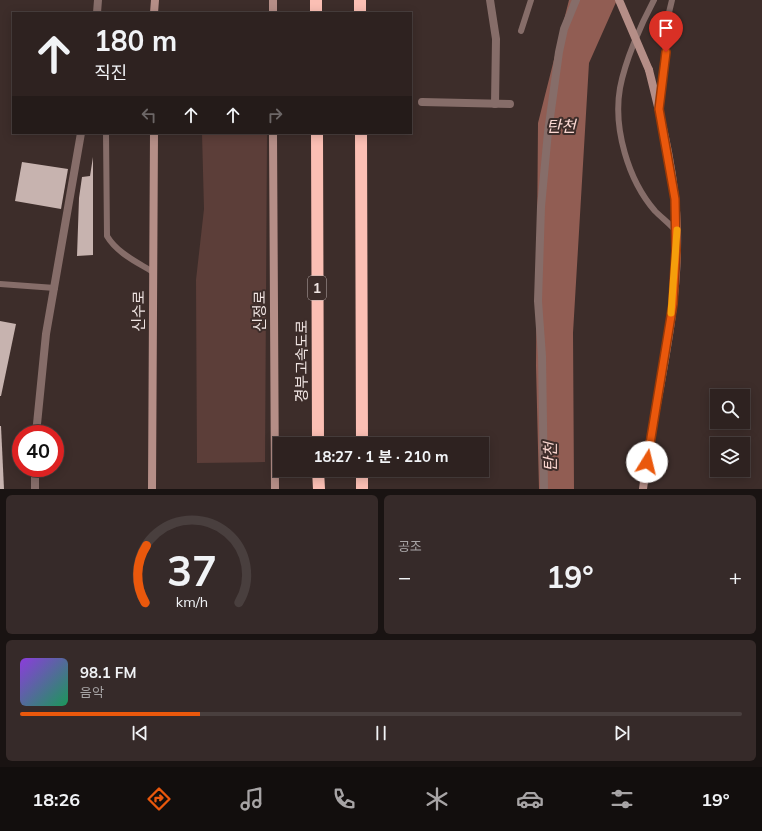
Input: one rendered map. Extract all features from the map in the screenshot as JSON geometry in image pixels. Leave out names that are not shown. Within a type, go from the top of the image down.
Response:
[{"type":"highway","points":[[316,0],[316,12]]},
{"type":"highway","points":[[360,0],[360,12]]},
{"type":"highway","name":"경부고속도로","points":[[317,134],[318,437]]},
{"type":"highway","points":[[361,134],[362,437]]},
{"type":"highway","points":[[318,477],[318,489]]},
{"type":"highway","points":[[362,477],[362,489]]},
{"type":"street","points":[[97,12],[98,0]]},
{"type":"street","points":[[154,12],[155,0]]},
{"type":"street","points":[[273,0],[273,12]]},
{"type":"street","points":[[490,0],[496,39],[495,104]]},
{"type":"street","points":[[544,489],[542,356],[538,301],[541,207],[548,132],[559,52],[564,29],[576,0]]},
{"type":"street","points":[[619,0],[649,70],[659,109],[671,173],[677,232],[673,304],[643,489]]},
{"type":"street","points":[[422,102],[510,104]]},
{"type":"street","points":[[37,425],[46,334],[81,134]]},
{"type":"street","name":"신수로","points":[[152,489],[154,134]]},
{"type":"street","name":"신정로","points":[[273,134],[275,489]]},
{"type":"street","points":[[35,477],[35,489]]},
{"type":"lane","points":[[521,31],[531,0]]},
{"type":"lane","points":[[654,0],[643,22],[622,78],[619,97],[619,116],[627,161],[635,179],[656,212],[677,232]]},
{"type":"lane","points":[[659,109],[665,65],[666,25],[672,0]]},
{"type":"lane","points":[[106,134],[107,236],[112,244],[123,254],[153,272]]},
{"type":"lane","points":[[0,284],[55,288]]},
{"type":"shaded area","points":[[202,134],[267,134],[265,462],[197,463],[196,280],[204,209]]},
{"type":"water","name":"탄천","points":[[569,0],[617,0],[589,63],[573,333],[574,489],[539,489],[536,366],[538,123]]},
{"type":"building","points":[[93,157],[93,255],[77,256],[79,198],[82,177],[90,176]]},
{"type":"building","points":[[22,162],[68,169],[61,209],[15,201]]},
{"type":"building","points":[[0,321],[16,324],[1,396],[0,396]]},
{"type":"building","points":[[1,426],[4,489],[0,489]]},
{"type":"slow traffic","points":[[671,313],[673,304],[677,230]]},
{"type":"route","points":[[647,462],[673,304],[677,232],[675,199],[659,109],[666,52]]}]
